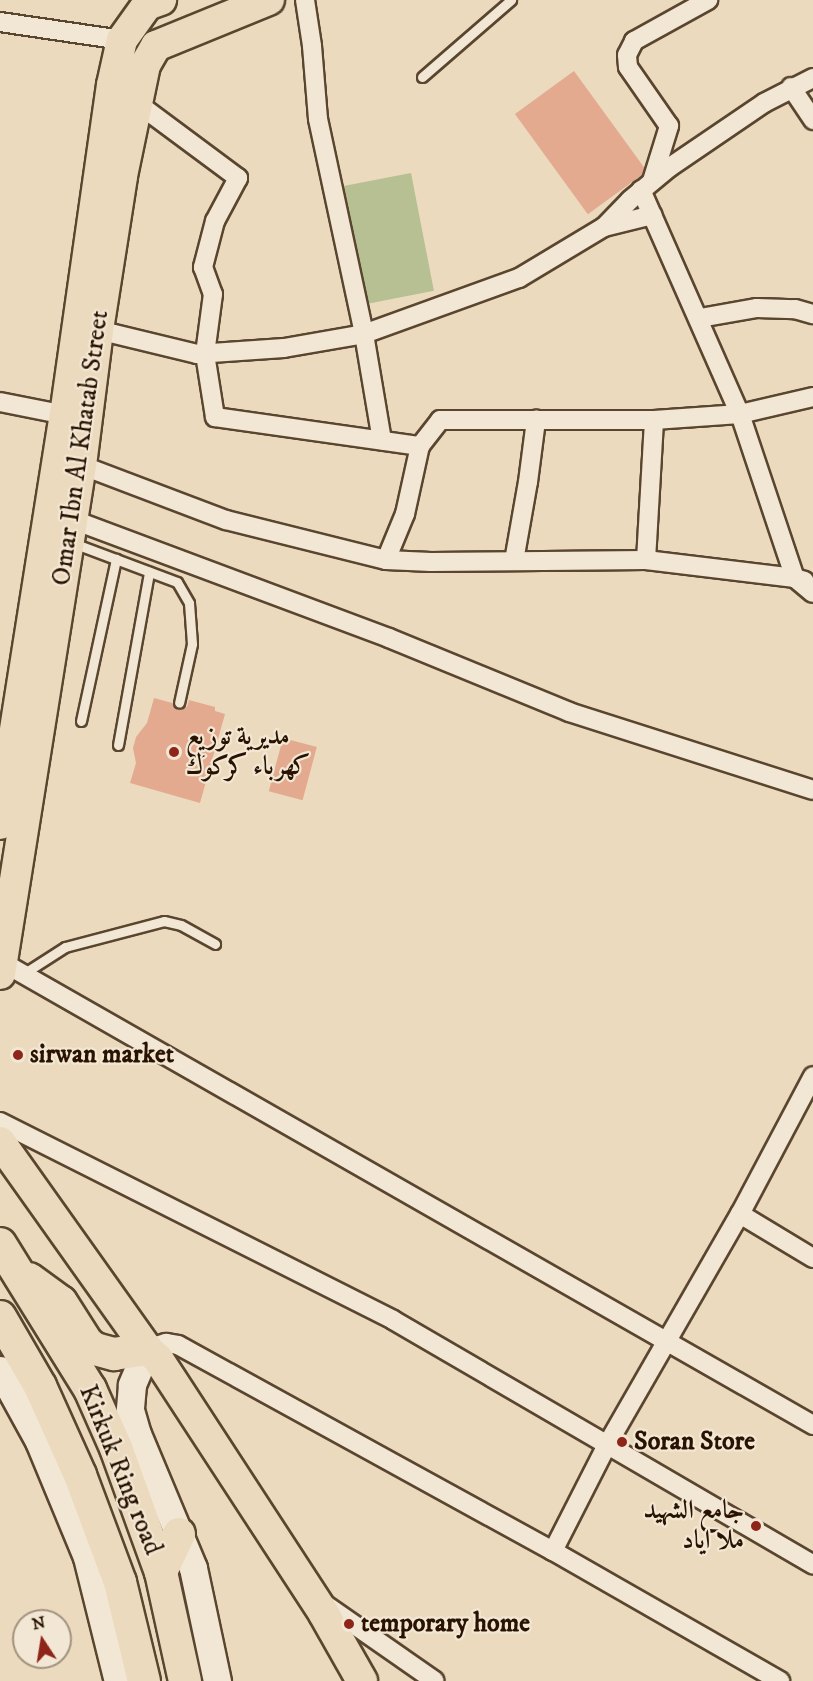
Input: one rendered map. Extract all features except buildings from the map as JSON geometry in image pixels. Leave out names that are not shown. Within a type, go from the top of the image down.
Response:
[{"type":"highway","points":[[8,1257],[62,1302],[87,1342],[95,1349],[114,1354],[147,1349]]},
{"type":"highway","name":"Kirkuk Ring road","points":[[8,1257],[90,1389],[116,1448],[160,1572],[184,1681]]},
{"type":"highway","name":"Kirkuk Ring road","points":[[0,1317],[40,1386],[80,1475],[120,1582],[144,1681]]},
{"type":"highway","points":[[160,1572],[179,1534]]},
{"type":"main road","name":"Omar Ibn Al Khatab Street","points":[[8,970],[7,894],[81,465],[98,330],[137,103],[146,65],[156,46],[269,0]]},
{"type":"main road","name":"Omar Ibn Al Khatab Street","points":[[0,824],[8,724],[65,415],[112,85],[122,40],[151,2]]},
{"type":"main road","points":[[0,1142],[147,1349],[158,1359],[307,1592],[324,1614],[362,1681]]},
{"type":"main road","points":[[147,1349],[132,1386],[130,1410],[137,1434],[193,1568],[216,1681]]},
{"type":"main road","points":[[147,1349],[152,1373],[315,1624],[346,1681]]},
{"type":"main road","points":[[0,1370],[39,1441],[87,1557],[118,1681]]},
{"type":"street","points":[[305,0],[312,46],[318,120],[364,334],[382,440]]},
{"type":"street","points":[[690,154],[628,67],[627,55],[634,41],[708,0]]},
{"type":"street","points":[[0,22],[122,40]]},
{"type":"street","points":[[98,330],[196,354],[284,348],[364,334],[519,278],[604,227],[647,185],[690,154],[791,87],[813,78]]},
{"type":"street","points":[[791,87],[813,120]]},
{"type":"street","points":[[137,103],[238,177],[215,221],[202,267],[213,294],[205,354],[214,417],[420,446]]},
{"type":"street","points":[[669,126],[647,185],[653,215],[741,414],[795,578],[813,593]]},
{"type":"street","points":[[604,227],[653,215]]},
{"type":"street","points":[[700,318],[757,308],[795,309],[813,314]]},
{"type":"street","points":[[386,560],[405,514],[420,446],[440,420],[654,420],[741,414],[813,397]]},
{"type":"street","points":[[0,402],[65,415]]},
{"type":"street","points":[[514,561],[536,420]]},
{"type":"street","points":[[646,560],[654,420]]},
{"type":"street","points":[[81,465],[226,520],[386,560],[646,560],[795,578],[813,583]]},
{"type":"street","points":[[70,530],[389,639],[569,712],[813,790]]},
{"type":"street","points":[[8,970],[813,1425]]},
{"type":"street","points":[[553,1551],[607,1445],[808,1096],[813,1076]]},
{"type":"street","points":[[0,1122],[393,1320],[813,1564]]},
{"type":"street","points":[[740,1214],[813,1258]]},
{"type":"street","points":[[147,1349],[166,1343],[178,1345],[553,1551],[780,1681]]},
{"type":"street","points":[[307,1592],[435,1681]]},
{"type":"lane","points":[[422,77],[511,0]]},
{"type":"lane","points":[[70,530],[116,559],[177,582],[189,603],[192,644],[179,703]]},
{"type":"lane","points":[[81,721],[116,559]]},
{"type":"lane","points":[[118,745],[149,572]]},
{"type":"lane","points":[[8,970],[65,947],[164,921],[181,925],[215,944]]},
{"type":"green space","points":[[411,173],[434,291],[365,304],[342,186]]},
{"type":"place","name":"مديرية توزيع كهرباء كركوك","points":[[174,752]]},
{"type":"place","name":"sirwan market","points":[[18,1055]]},
{"type":"place","name":"Soran Store","points":[[622,1442]]},
{"type":"place","name":"جامع الشهيد ملا اياد","points":[[756,1526]]},
{"type":"place","name":"temporary home","points":[[349,1624]]}]
